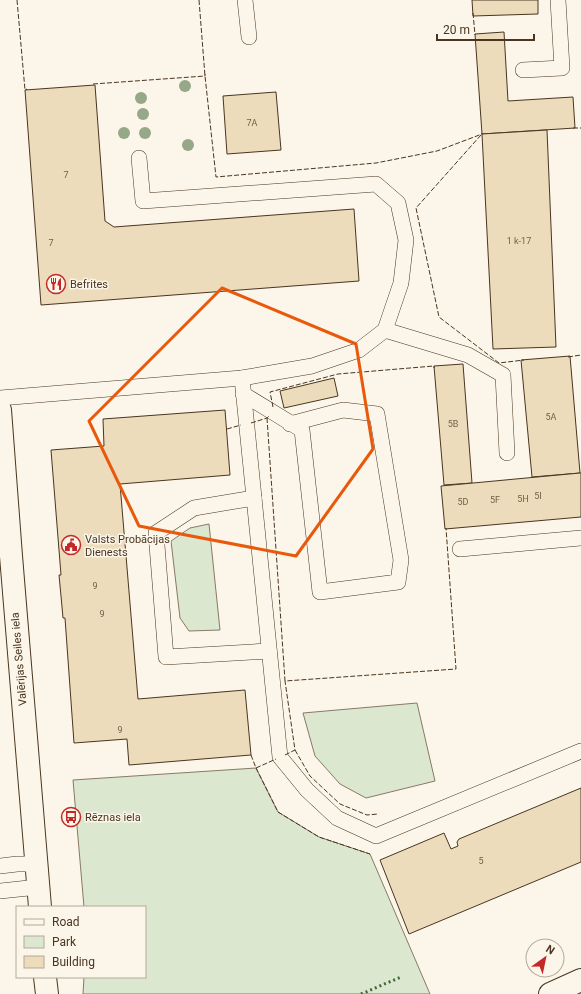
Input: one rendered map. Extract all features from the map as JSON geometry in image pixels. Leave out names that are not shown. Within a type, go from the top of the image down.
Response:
[{"type":"street","name":"Valērijas Seiles iela","points":[[0,410],[4,520],[39,897]]},
{"type":"street","points":[[45,978],[47,994]]},
{"type":"street","points":[[550,994],[581,980]]},
{"type":"lane","points":[[245,0],[249,37]]},
{"type":"lane","points":[[523,70],[562,68],[558,0]]},
{"type":"lane","points":[[0,398],[242,378],[312,366],[359,350],[385,330],[401,283],[406,240],[398,204],[376,184],[143,201],[139,158]]},
{"type":"lane","points":[[385,330],[468,355],[503,375],[507,453]]},
{"type":"lane","points":[[242,378],[280,757],[307,790],[337,818],[376,836],[581,751]]},
{"type":"lane","points":[[243,394],[290,424],[302,430],[320,592],[398,582],[401,560],[377,414],[343,410],[290,424]]},
{"type":"lane","points":[[254,498],[194,508],[156,533],[166,657],[269,651]]},
{"type":"lane","points":[[460,549],[581,538]]},
{"type":"lane","points":[[0,866],[36,864]]},
{"type":"lane","points":[[0,891],[39,897]]},
{"type":"highlighted area","points":[[222,288],[356,344],[373,449],[296,556],[139,526],[89,421]]},
{"type":"green space","points":[[209,524],[220,630],[189,631],[180,618],[171,541],[190,528]]},
{"type":"green space","points":[[417,703],[435,781],[366,798],[340,784],[315,756],[303,713]]},
{"type":"green space","points":[[256,768],[278,812],[319,837],[370,854],[430,994],[83,994],[84,978],[146,978],[146,906],[84,906],[73,780]]},
{"type":"building","points":[[472,0],[538,0],[538,14],[473,16]]},
{"type":"building","points":[[504,32],[508,101],[573,97],[575,128],[482,134],[475,34]]},
{"type":"building","points":[[95,85],[105,221],[114,227],[354,209],[359,281],[41,305],[25,90]]},
{"type":"building","points":[[276,92],[281,150],[227,154],[223,96]]},
{"type":"building","points":[[547,130],[556,347],[493,349],[482,134]]},
{"type":"building","points":[[570,356],[580,473],[532,477],[521,360]]},
{"type":"building","points":[[463,364],[472,483],[444,485],[434,366]]},
{"type":"building","points":[[334,378],[338,396],[284,408],[280,391]]},
{"type":"building","points":[[225,410],[230,475],[120,484],[138,699],[245,690],[251,755],[129,765],[127,739],[74,743],[65,618],[63,618],[59,575],[61,575],[51,450],[104,446],[103,419]]},
{"type":"building","points":[[581,473],[581,517],[445,529],[441,486]]},
{"type":"building","points":[[581,788],[581,862],[409,934],[380,860],[444,833],[451,849],[458,846],[457,842],[459,839]]},
{"type":"hedge","points":[[361,994],[401,977]]},
{"type":"fence","points":[[17,0],[25,90],[27,89]]},
{"type":"fence","points":[[199,0],[205,76],[216,177],[376,163],[437,151],[482,133]]},
{"type":"fence","points":[[473,13],[475,35]]},
{"type":"fence","points":[[93,84],[205,76],[205,74]]},
{"type":"fence","points":[[573,128],[581,128]]},
{"type":"fence","points":[[481,135],[416,208],[439,317],[499,363],[524,360]]},
{"type":"fence","points":[[568,357],[581,355]]},
{"type":"fence","points":[[273,407],[270,392],[338,374],[434,366],[434,368]]},
{"type":"fence","points":[[251,423],[269,416]]},
{"type":"fence","points":[[267,418],[285,681],[456,669],[446,528]]},
{"type":"fence","points":[[227,429],[241,425]]},
{"type":"fence","points":[[285,681],[295,750],[285,755]]},
{"type":"fence","points":[[295,750],[310,776],[340,804],[367,815],[378,814]]},
{"type":"fence","points":[[251,755],[278,812],[319,837],[370,854]]},
{"type":"fence","points":[[256,768],[276,759]]},
{"type":"place","name":"Befrites","points":[[56,284]]},
{"type":"place","name":"Valsts Probācijas Dienests","points":[[71,545]]},
{"type":"place","name":"Rēznas iela","points":[[71,817]]}]
